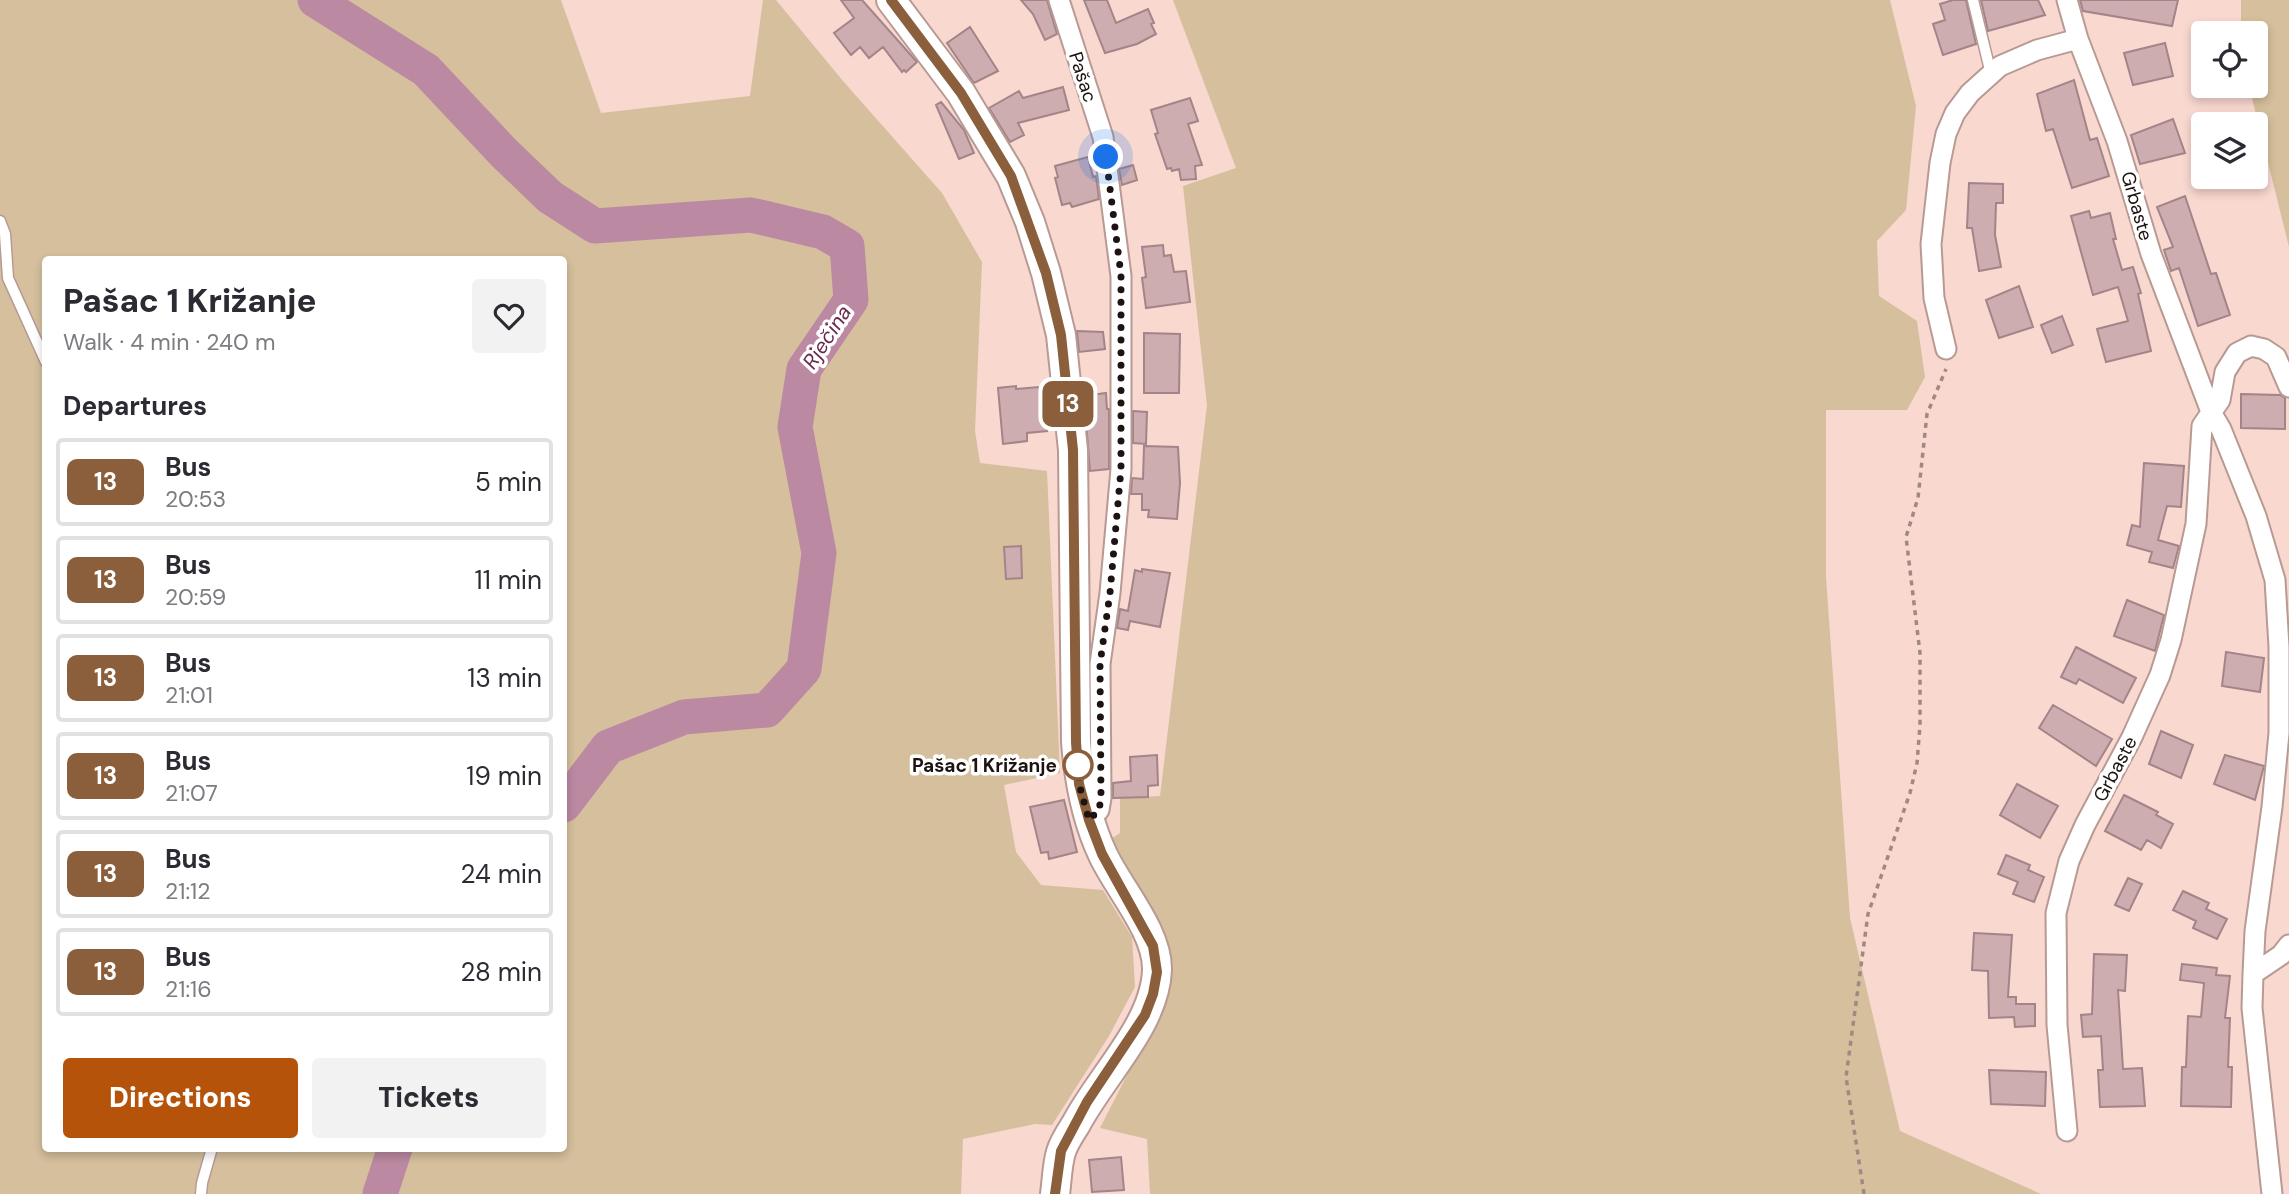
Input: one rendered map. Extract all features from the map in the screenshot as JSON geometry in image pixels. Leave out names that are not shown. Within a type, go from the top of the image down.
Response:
[{"type":"main road","points":[[891,0],[961,93],[1011,176],[1046,273],[1061,335],[1073,450],[1076,742],[1079,784],[1102,854],[1153,946],[1157,972],[1145,1015],[1087,1102],[1061,1151],[1055,1194]]},
{"type":"street","name":"Pašac","points":[[1059,0],[1103,136],[1121,275],[1121,469],[1110,593],[1100,664],[1101,798],[1099,810],[1089,820]]},
{"type":"street","name":"Grbaste","points":[[2067,0],[2078,39],[2118,141],[2151,254],[2211,412],[2221,429],[2256,516],[2275,580],[2279,648],[2279,733],[2255,931],[2252,1008],[2272,1194]]},
{"type":"street","points":[[1946,349],[1934,298],[1931,244],[1946,134],[1955,113],[1970,93],[2000,66],[2037,50],[2078,39]]},
{"type":"street","name":"Grbaste","points":[[2067,1131],[2057,1025],[2056,913],[2069,861],[2161,675],[2196,524],[2202,426],[2220,400],[2225,372],[2237,353],[2251,346],[2264,349],[2276,357],[2289,387]]},
{"type":"street","points":[[2253,974],[2281,955],[2289,944]]},
{"type":"lane","points":[[1973,0],[1991,74]]},
{"type":"lane","points":[[0,221],[5,234],[8,278],[42,353]]},
{"type":"lane","points":[[201,1194],[211,1152]]},
{"type":"path","points":[[1864,1194],[1846,1077],[1868,914],[1910,793],[1917,763],[1920,653],[1906,537],[1917,498],[1927,414],[1946,372],[1946,349]]},
{"type":"shaded area","points":[[0,0],[561,0],[601,113],[750,96],[763,0],[776,0],[942,193],[982,262],[975,431],[980,463],[1047,471],[1060,773],[1004,785],[1016,852],[1041,885],[1103,890],[1132,937],[1135,987],[1109,1036],[1052,1125],[1035,1124],[963,1139],[961,1194],[0,1194]]},
{"type":"shaded area","points":[[1173,0],[1890,0],[1916,106],[1906,210],[1877,241],[1879,296],[1917,321],[1925,377],[1907,410],[1826,410],[1826,577],[1850,918],[1900,1131],[2041,1194],[1150,1194],[1147,1139],[1100,1128],[1170,991],[1166,948],[1111,839],[1120,833],[1120,798],[1160,796],[1207,405],[1183,186],[1236,168]]},
{"type":"shaded area","points":[[2241,0],[2289,0],[2289,247],[2268,162],[2268,112],[2255,112],[2252,98],[2268,98],[2268,21],[2241,21]]},
{"type":"building","points":[[841,0],[862,0],[917,62],[906,72],[902,72],[883,47],[869,58],[860,47],[851,55],[834,33],[854,18]]},
{"type":"building","points":[[1021,0],[1047,0],[1057,34],[1045,40],[1033,14]]},
{"type":"building","points":[[1084,0],[1107,0],[1116,23],[1148,9],[1156,34],[1137,44],[1105,53]]},
{"type":"building","points":[[1966,0],[1976,44],[1943,55],[1933,24],[1945,20],[1940,4]]},
{"type":"building","points":[[1981,0],[2038,0],[2045,15],[1988,31]]},
{"type":"building","points":[[2080,0],[2178,0],[2172,26],[2083,11]]},
{"type":"building","points":[[970,27],[998,71],[974,83],[947,43]]},
{"type":"building","points":[[2165,43],[2173,76],[2133,85],[2124,53]]},
{"type":"building","points":[[2074,80],[2090,140],[2097,138],[2109,176],[2072,188],[2053,129],[2046,131],[2037,94]]},
{"type":"building","points":[[1063,87],[1069,110],[1018,123],[1024,135],[1010,142],[989,108],[1019,91],[1023,98]]},
{"type":"building","points":[[1190,98],[1198,121],[1188,124],[1202,165],[1195,166],[1196,179],[1181,180],[1179,169],[1167,169],[1155,134],[1158,133],[1151,110]]},
{"type":"building","points":[[941,102],[964,130],[974,153],[959,159],[936,105]]},
{"type":"building","points":[[2173,119],[2185,153],[2140,164],[2131,135]]},
{"type":"building","points":[[1088,157],[1093,177],[1096,176],[1099,199],[1072,207],[1070,203],[1062,205],[1055,178],[1058,177],[1055,166]]},
{"type":"building","points":[[1133,165],[1137,180],[1122,185],[1119,169]]},
{"type":"building","points":[[1969,183],[2003,184],[2003,203],[1996,203],[1995,235],[2001,267],[1979,271],[1972,228],[1967,228]]},
{"type":"building","points":[[2185,196],[2211,274],[2216,273],[2230,315],[2198,326],[2179,268],[2171,271],[2164,250],[2173,247],[2157,207]]},
{"type":"building","points":[[2089,211],[2091,218],[2110,213],[2116,239],[2113,239],[2122,270],[2133,267],[2141,293],[2138,294],[2151,351],[2106,362],[2097,329],[2128,321],[2118,287],[2093,295],[2071,216]]},
{"type":"building","points":[[1163,245],[1164,256],[1171,255],[1174,272],[1186,271],[1190,302],[1146,308],[1142,247]]},
{"type":"building","points":[[2019,286],[2033,327],[1999,338],[1986,300]]},
{"type":"building","points":[[2062,316],[2073,345],[2052,353],[2041,325]]},
{"type":"building","points":[[1077,331],[1103,332],[1105,349],[1079,352]]},
{"type":"building","points":[[1144,333],[1180,334],[1179,393],[1144,393]]},
{"type":"building","points":[[1016,386],[1016,389],[1039,387],[1043,390],[1047,431],[1027,433],[1027,441],[1003,444],[998,388]]},
{"type":"building","points":[[1106,393],[1109,409],[1109,469],[1090,471],[1084,396]]},
{"type":"building","points":[[2241,394],[2280,395],[2285,398],[2285,429],[2241,428]]},
{"type":"building","points":[[1133,411],[1147,412],[1146,444],[1133,443]]},
{"type":"building","points":[[1144,446],[1178,447],[1180,483],[1177,519],[1148,517],[1149,510],[1142,510],[1142,494],[1131,494],[1132,478],[1143,479]]},
{"type":"building","points":[[2144,463],[2184,466],[2181,507],[2167,506],[2158,540],[2179,546],[2173,568],[2149,562],[2152,552],[2127,545],[2132,525],[2140,527]]},
{"type":"building","points":[[1021,546],[1022,578],[1006,579],[1004,547]]},
{"type":"building","points":[[1142,569],[1170,573],[1160,627],[1130,621],[1128,630],[1117,628],[1120,609],[1128,611],[1135,570],[1142,572]]},
{"type":"building","points":[[2127,600],[2164,615],[2155,651],[2114,636]]},
{"type":"building","points":[[2076,647],[2136,678],[2123,703],[2079,679],[2076,684],[2061,677]]},
{"type":"building","points":[[2226,652],[2264,658],[2260,692],[2222,686]]},
{"type":"building","points":[[2053,705],[2112,739],[2096,766],[2039,728]]},
{"type":"building","points":[[2161,731],[2193,745],[2181,778],[2149,764]]},
{"type":"building","points":[[1157,755],[1158,785],[1148,786],[1148,797],[1113,798],[1113,783],[1131,781],[1130,757]]},
{"type":"building","points":[[2225,755],[2264,766],[2255,800],[2214,784]]},
{"type":"building","points":[[2017,784],[2058,806],[2040,838],[2000,815]]},
{"type":"building","points":[[2124,795],[2158,812],[2156,815],[2173,824],[2161,848],[2147,840],[2141,850],[2105,831]]},
{"type":"building","points":[[1064,800],[1077,852],[1049,859],[1048,852],[1041,853],[1030,807]]},
{"type":"building","points":[[2006,855],[2030,865],[2028,870],[2044,877],[2034,902],[2013,894],[2018,882],[1998,874]]},
{"type":"building","points":[[2128,878],[2142,884],[2129,911],[2115,905]]},
{"type":"building","points":[[2183,891],[2209,903],[2206,909],[2227,919],[2217,939],[2193,928],[2196,921],[2173,910]]},
{"type":"building","points":[[1974,933],[2012,935],[2008,997],[2016,997],[2016,1004],[2035,1004],[2035,1026],[2015,1027],[2014,1017],[1989,1018],[1988,971],[1972,970]]},
{"type":"building","points":[[2094,954],[2127,955],[2125,991],[2118,990],[2123,1069],[2142,1068],[2145,1106],[2100,1107],[2098,1070],[2103,1070],[2101,1036],[2083,1037],[2081,1015],[2092,1014]]},
{"type":"building","points":[[2182,964],[2217,968],[2216,975],[2230,976],[2225,1018],[2230,1018],[2228,1067],[2232,1067],[2231,1107],[2181,1106],[2188,1016],[2201,1017],[2204,983],[2180,980]]},
{"type":"building","points":[[1989,1070],[2046,1072],[2045,1106],[1991,1104]]},
{"type":"building","points":[[1121,1157],[1124,1190],[1092,1192],[1089,1160]]},
{"type":"waterway","name":"Rječina","points":[[315,0],[426,70],[504,153],[550,197],[595,226],[751,215],[823,232],[847,246],[851,300],[804,369],[795,427],[819,553],[804,669],[767,710],[684,717],[608,747],[567,801]]},
{"type":"waterway","name":"Rječina","points":[[380,1194],[394,1152]]},
{"type":"bus line","name":"13","points":[[891,0],[961,93],[1011,176],[1030,222],[1046,273],[1061,335],[1073,450],[1076,742],[1079,784],[1102,854],[1145,929],[1156,960],[1153,994],[1145,1015],[1087,1102],[1061,1151],[1055,1194]]},
{"type":"place","name":"Pašac 1 Križanje","points":[[1078,765]]},
{"type":"route","points":[[1078,765],[1079,784],[1089,820],[1099,810],[1101,798],[1100,664],[1110,593],[1121,469],[1121,275],[1106,157]]}]
